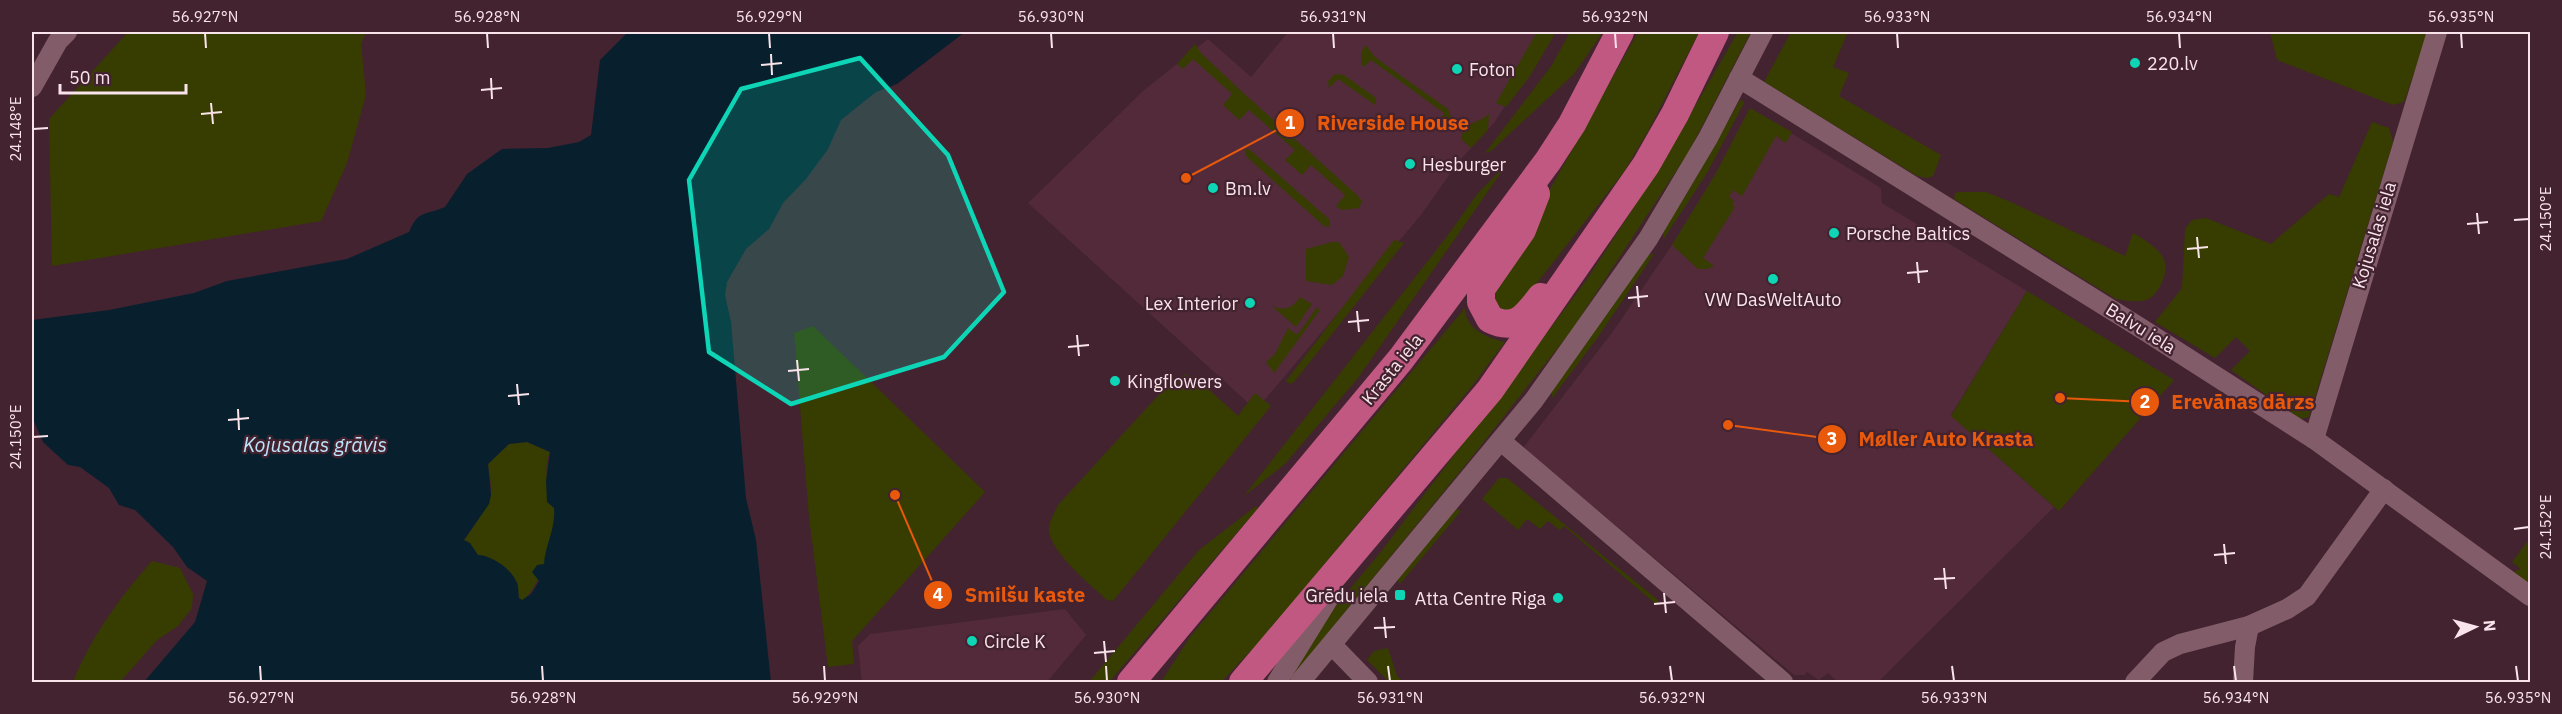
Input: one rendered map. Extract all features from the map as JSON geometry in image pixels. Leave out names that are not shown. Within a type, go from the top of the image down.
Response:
[{"type":"highway","name":"Krasta iela","points":[[1131,682],[1401,359],[1548,161],[1572,124],[1620,32]]},
{"type":"highway","points":[[1243,682],[1490,390],[1646,165],[1691,83],[1715,32]]},
{"type":"highway","points":[[1548,161],[1522,230],[1481,289],[1481,302],[1490,319],[1504,323],[1524,319],[1582,242],[1605,224]]},
{"type":"street","points":[[32,87],[58,40],[67,32]]},
{"type":"street","points":[[1691,83],[1728,32]]},
{"type":"street","points":[[1300,682],[1534,400],[1648,238],[1708,138],[1763,32]]},
{"type":"street","name":"Kojusalas iela","points":[[2314,439],[2437,32]]},
{"type":"street","name":"Balvu iela","points":[[1739,78],[2139,327],[2314,439],[2530,596]]},
{"type":"street","points":[[1501,441],[1783,682]]},
{"type":"street","points":[[2135,682],[2163,652],[2180,644],[2249,626],[2287,609],[2307,596],[2384,489]]},
{"type":"street","points":[[1276,682],[1371,533]]},
{"type":"street","points":[[2244,682],[2245,647],[2249,626]]},
{"type":"street","points":[[1332,645],[1368,682]]},
{"type":"highlighted area","points":[[860,58],[948,155],[1004,292],[944,357],[791,404],[709,352],[689,180],[741,89]]},
{"type":"shaded area","points":[[1288,32],[1552,32],[1494,123],[1459,161],[1421,215],[1256,410],[1028,203],[1143,91],[1208,39],[1251,77]]},
{"type":"shaded area","points":[[1750,108],[1881,188],[1882,203],[2027,291],[1951,415],[2054,507],[1878,682],[1838,682],[1828,673],[1819,680],[1807,672],[1805,675],[1794,675],[1523,448],[1614,330],[1672,245],[1715,175]]},
{"type":"shaded area","name":"Circle K","points":[[1065,609],[1086,635],[1047,682],[862,682],[858,646],[870,634]]},
{"type":"green space","points":[[128,32],[366,32],[361,44],[366,95],[347,163],[321,221],[52,266],[49,119]]},
{"type":"green space","points":[[1537,32],[1556,32],[1530,76],[1506,107],[1496,103]]},
{"type":"green space","points":[[1570,32],[1603,32],[1574,74],[1491,151],[1485,153],[1552,65]]},
{"type":"green space","points":[[1638,32],[1699,32],[1647,133],[1623,173],[1519,306],[1504,314],[1487,288],[1520,243]]},
{"type":"green space","points":[[1738,32],[1751,32],[1688,153],[1571,331],[1476,452],[1288,682],[1314,632],[1380,553],[1586,281],[1658,170]]},
{"type":"green space","points":[[1791,32],[1848,32],[1833,67],[1849,73],[1839,96],[1941,155],[1933,176],[1928,178],[1917,176],[1764,82]]},
{"type":"green space","points":[[2270,32],[2428,32],[2404,102],[2393,105],[2277,60]]},
{"type":"green space","points":[[1195,44],[1201,53],[1239,89],[1357,195],[1362,201],[1359,208],[1342,210],[1336,206],[1345,195],[1311,165],[1302,175],[1285,160],[1295,150],[1249,110],[1239,120],[1223,105],[1232,94],[1193,59],[1183,69],[1177,64]]},
{"type":"green space","points":[[1366,45],[1374,56],[1448,109],[1451,117],[1447,124],[1438,124],[1444,113],[1371,60],[1362,66],[1361,52]]},
{"type":"green space","points":[[1335,74],[1344,75],[1376,98],[1375,105],[1338,79],[1329,88],[1328,81]]},
{"type":"green space","points":[[1740,100],[1744,103],[1707,173],[1663,240],[1664,228],[1693,183]]},
{"type":"green space","points":[[1750,108],[1792,132],[1786,143],[1776,136],[1742,196],[1733,190],[1729,197],[1734,201],[1732,205],[1735,207],[1703,258],[1714,266],[1698,269],[1672,245],[1715,175]]},
{"type":"green space","points":[[1489,114],[1488,130],[1471,148],[1461,139],[1465,129]]},
{"type":"green space","points":[[2372,122],[2389,128],[2393,142],[2309,417],[2300,419],[2231,370],[2250,351],[2236,337],[2215,358],[2155,322],[2182,288],[2185,229],[2192,220],[2206,218],[2271,244],[2329,194],[2339,197]]},
{"type":"green space","points":[[1245,149],[1249,149],[1330,220],[1330,227],[1324,226],[1248,158]]},
{"type":"green space","points":[[1507,164],[1358,378],[1285,464],[1244,496],[1445,239],[1478,193]]},
{"type":"green space","points":[[1986,192],[2125,256],[2133,233],[2150,243],[2161,255],[2165,262],[2164,278],[2157,291],[2149,299],[2134,301],[2116,299],[1954,199],[1955,193]]},
{"type":"green space","points":[[1394,240],[1404,243],[1294,382],[1290,384],[1286,381]]},
{"type":"green space","points":[[1339,242],[1349,257],[1343,276],[1332,285],[1306,281],[1306,249]]},
{"type":"green space","points":[[1654,254],[1598,337],[1552,398],[1552,390],[1646,255]]},
{"type":"green space","points":[[2027,291],[2174,380],[2059,511],[1951,416]]},
{"type":"green space","points":[[1300,297],[1312,304],[1296,327],[1272,306],[1288,308]]},
{"type":"green space","points":[[1317,307],[1320,310],[1274,373],[1266,362],[1275,354],[1288,328],[1296,334],[1299,333]]},
{"type":"green space","points":[[1465,308],[1473,327],[1484,335],[1505,342],[1472,386],[1263,638],[1221,682],[1161,682],[1190,637]]},
{"type":"green space","points":[[813,326],[985,492],[852,641],[854,664],[828,667],[809,517],[794,333]]},
{"type":"green space","points":[[1186,375],[1195,377],[1238,416],[1255,393],[1271,406],[1113,601],[1107,600],[1062,556],[1050,536],[1050,522],[1058,505],[1175,377]]},
{"type":"green space","points":[[527,442],[550,452],[546,469],[555,512],[553,534],[546,560],[536,584],[522,601],[519,598],[517,582],[478,555],[464,540],[490,498],[491,483],[488,464],[509,444]]},
{"type":"green space","points":[[1499,478],[1507,478],[1658,600],[1657,605],[1564,526],[1560,530],[1548,521],[1540,529],[1527,519],[1518,530],[1482,499]]},
{"type":"green space","points":[[1256,506],[1258,508],[1109,682],[1089,682],[1199,550]]},
{"type":"green space","points":[[1456,509],[1461,511],[1400,584],[1396,578]]},
{"type":"green space","points":[[2530,538],[2530,588],[2510,573],[2521,569],[2512,562]]},
{"type":"green space","points":[[152,561],[180,568],[193,594],[192,608],[178,626],[157,640],[120,682],[73,682],[88,649],[107,618]]},
{"type":"green space","points":[[1388,648],[1397,676],[1404,682],[1389,682],[1367,660],[1374,651]]},
{"type":"water","name":"Kojusalas grāvis","points":[[628,32],[965,32],[897,84],[876,92],[841,120],[828,149],[806,179],[783,203],[769,229],[746,249],[727,282],[725,295],[731,322],[746,498],[756,540],[771,682],[144,682],[195,622],[207,581],[187,567],[173,547],[135,510],[119,505],[109,488],[80,467],[68,465],[43,442],[32,417],[32,320],[109,310],[194,293],[227,281],[347,259],[409,232],[412,225],[423,214],[445,207],[467,174],[502,149],[548,148],[579,142],[591,135],[600,60]],"holes":[[[527,442],[550,452],[546,481],[547,502],[554,508],[553,523],[544,564],[537,565],[532,572],[539,581],[531,594],[522,600],[519,598],[518,585],[511,573],[495,560],[478,555],[470,543],[464,540],[489,504],[491,495],[488,464],[509,444]]]},
{"type":"place","name":"220.lv","points":[[2135,63]]},
{"type":"place","name":"Foton","points":[[1457,69]]},
{"type":"place","name":"Hesburger","points":[[1410,164]]},
{"type":"place","name":"Riverside House","points":[[1186,178]]},
{"type":"place","name":"Bm.lv","points":[[1213,188]]},
{"type":"place","name":"Porsche Baltics","points":[[1834,233]]},
{"type":"place","name":"VW DasWeltAuto","points":[[1773,279]]},
{"type":"place","name":"Lex Interior","points":[[1250,303]]},
{"type":"place","name":"Kingflowers","points":[[1115,381]]},
{"type":"place","name":"Erevānas dārzs","points":[[2060,398]]},
{"type":"place","name":"Møller Auto Krasta","points":[[1728,425]]},
{"type":"place","name":"Smilšu kaste","points":[[895,495]]},
{"type":"place","name":"Grēdu iela","points":[[1400,595]]},
{"type":"place","name":"Atta Centre Riga","points":[[1558,598]]},
{"type":"place","name":"Circle K","points":[[972,641]]}]
